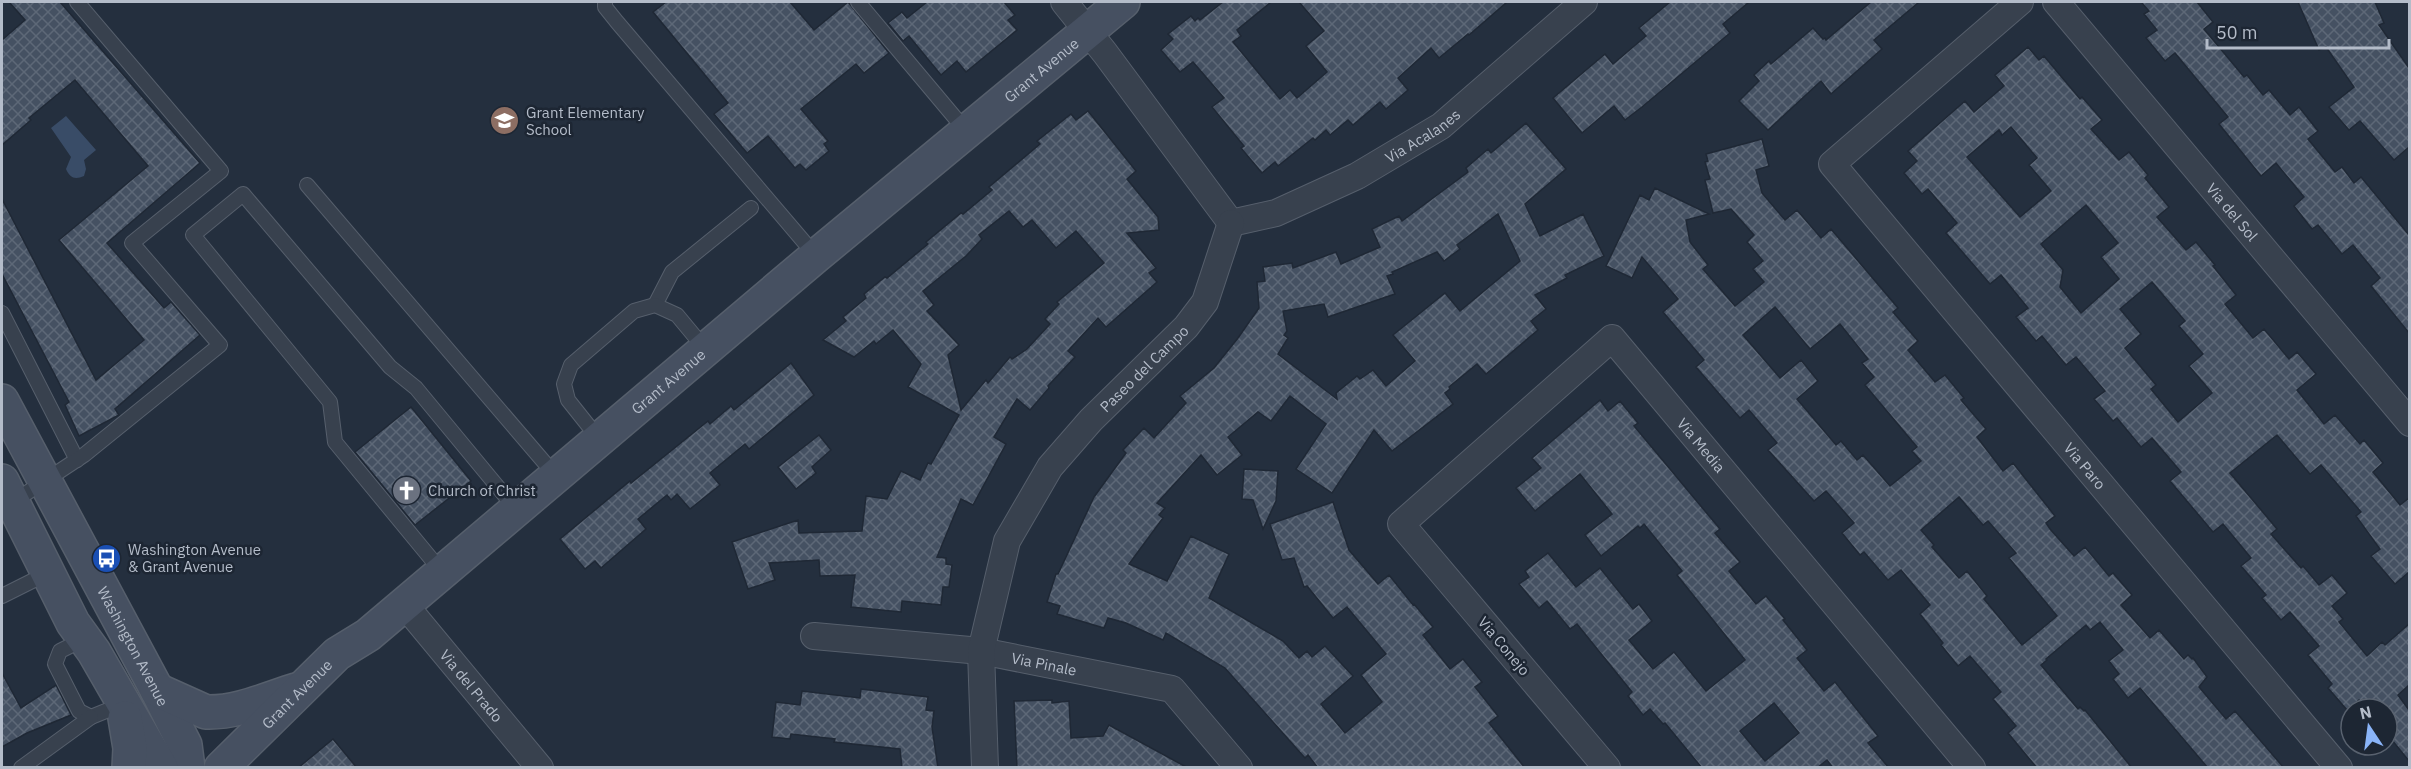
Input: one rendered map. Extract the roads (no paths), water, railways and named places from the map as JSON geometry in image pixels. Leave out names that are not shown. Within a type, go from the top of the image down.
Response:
[{"type":"main road","name":"Grant Avenue","points":[[220,768],[337,654],[368,635],[816,256],[1123,2]]},
{"type":"main road","name":"Washington Avenue","points":[[2,401],[185,745],[188,768]]},
{"type":"main road","points":[[5,498],[48,573],[73,623],[85,639],[161,768]]},
{"type":"main road","points":[[157,690],[206,712],[213,712],[229,711],[300,688]]},
{"type":"main road","points":[[123,705],[130,748],[129,768]]},
{"type":"street","points":[[1064,2],[1231,224]]},
{"type":"street","name":"Via Acalanes","points":[[1231,224],[1276,213],[1357,176],[1441,126],[1584,2]]},
{"type":"street","name":"Via Paro","points":[[2020,2],[1832,164],[2339,768]]},
{"type":"street","name":"Via del Sol","points":[[2056,2],[2409,423]]},
{"type":"street","name":"Paseo del Campo","points":[[985,768],[981,651],[1007,541],[1050,467],[1091,420],[1186,327],[1204,302],[1231,224]]},
{"type":"street","name":"Via Media","points":[[1401,524],[1612,338],[1972,768]]},
{"type":"street","name":"Via Conejo","points":[[1401,524],[1607,768]]},
{"type":"street","name":"Via del Prado","points":[[404,604],[540,768]]},
{"type":"street","name":"Via Pinale","points":[[814,636],[981,651],[1172,689],[1239,768]]},
{"type":"lane","points":[[5,498],[45,482],[77,460],[220,345],[132,243],[221,171],[77,2]]},
{"type":"lane","points":[[605,2],[605,7],[617,22],[816,256]]},
{"type":"lane","points":[[858,2],[967,132]]},
{"type":"lane","points":[[307,185],[556,476]]},
{"type":"lane","points":[[442,572],[335,442],[330,402],[193,235],[243,194],[390,367],[416,388],[516,509]]},
{"type":"lane","points":[[655,305],[672,272],[751,208]]},
{"type":"lane","points":[[599,439],[568,400],[564,384],[570,365],[634,311],[655,305],[676,315],[706,350]]},
{"type":"lane","points":[[2,313],[77,460]]},
{"type":"lane","points":[[2,596],[48,573]]},
{"type":"lane","points":[[85,639],[60,651],[55,664],[80,711],[91,717]]},
{"type":"lane","points":[[21,768],[91,717],[123,705]]},
{"type":"water","points":[[66,116],[96,150],[84,160],[86,169],[84,176],[78,178],[71,176],[66,169],[71,157],[51,128]]},
{"type":"place","name":"Grant Elementary School","points":[[505,121]]},
{"type":"place","name":"Church of Christ","points":[[407,490]]},
{"type":"place","name":"Washington Avenue & Grant Avenue","points":[[107,558]]}]
